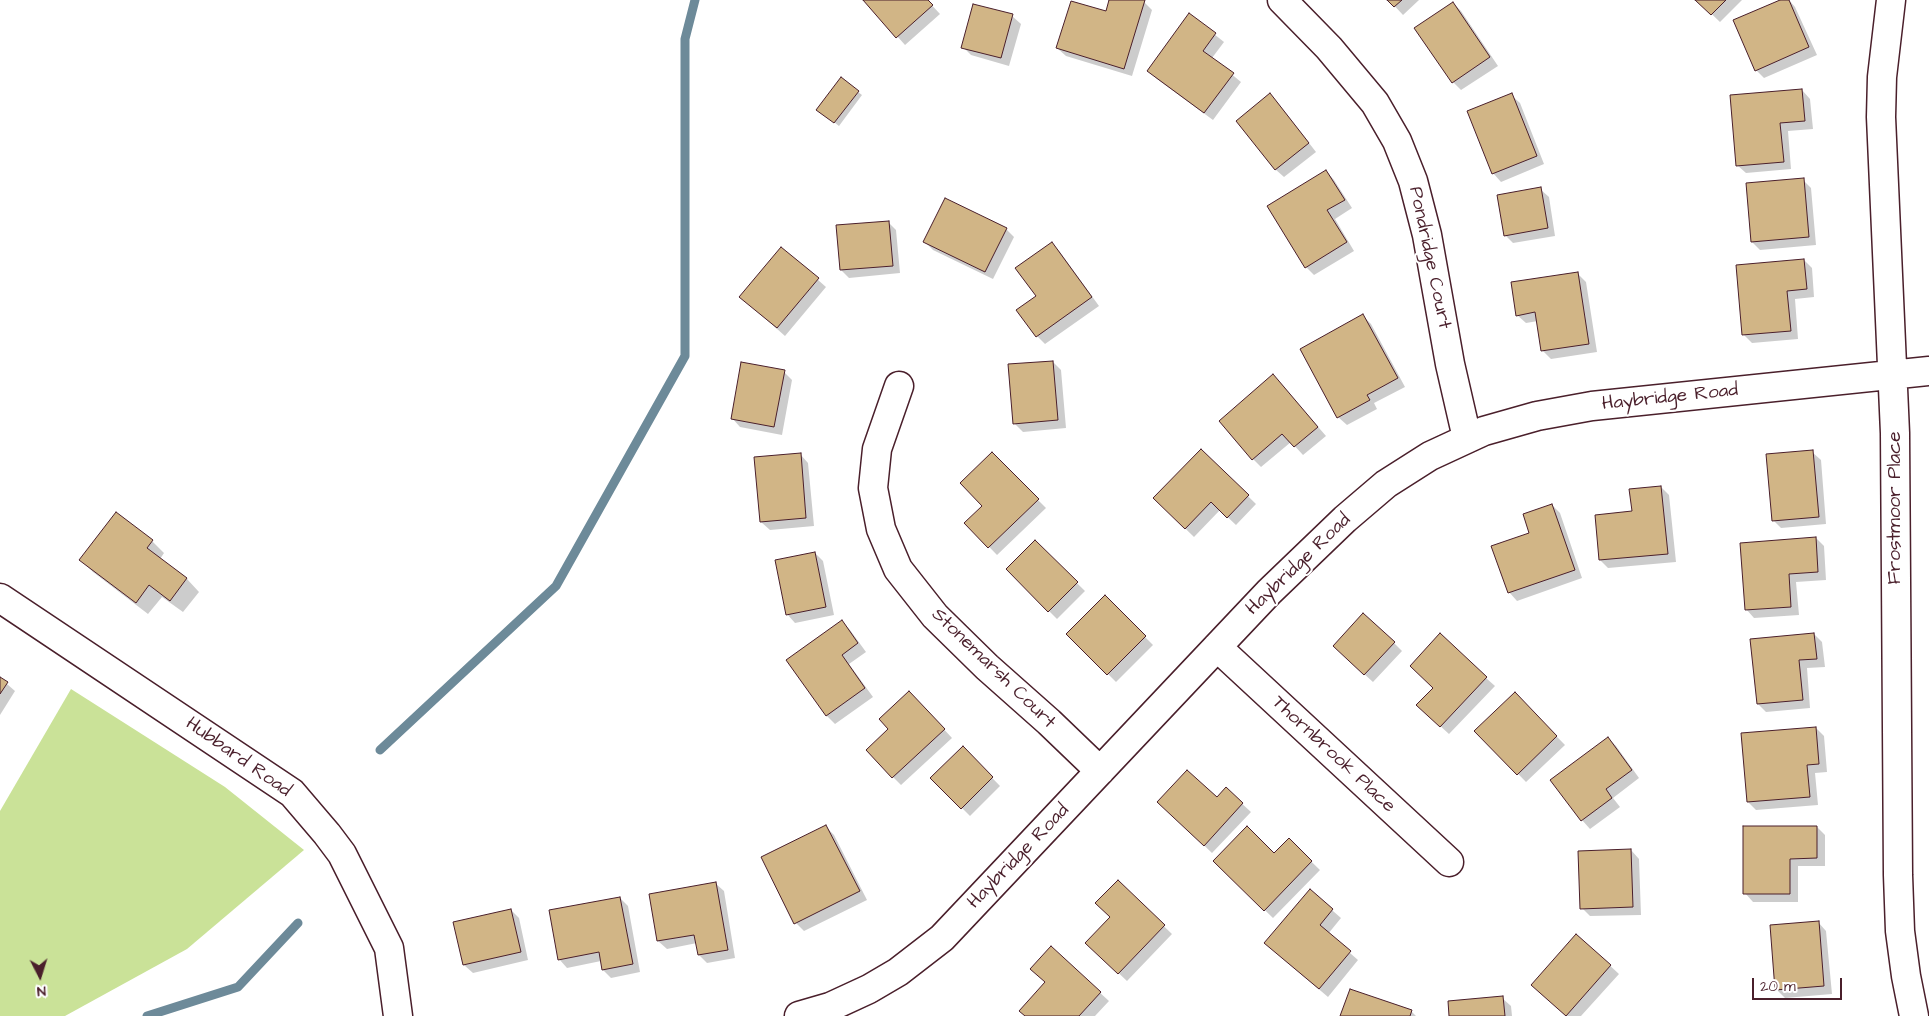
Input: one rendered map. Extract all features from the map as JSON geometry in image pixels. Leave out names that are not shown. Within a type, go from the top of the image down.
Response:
[{"type":"street","name":"Pondridge Court","points":[[1282,0],[1328,48],[1375,103],[1397,141],[1413,181],[1427,235],[1450,364],[1467,438]]},
{"type":"street","name":"Frostmoor Place","points":[[1891,0],[1882,77],[1881,117],[1894,375],[1898,875],[1900,931],[1914,1016]]},
{"type":"street","name":"Haybridge Road","points":[[799,1016],[830,1006],[869,989],[926,952],[942,938],[1269,592],[1345,519],[1386,484],[1430,456],[1484,431],[1537,416],[1592,406],[1929,372]]},
{"type":"street","name":"Stonemarsh Court","points":[[898,386],[877,449],[873,488],[881,529],[898,569],[935,616],[987,667],[1100,771]]},
{"type":"street","name":"Hubbard Road","points":[[0,598],[292,793],[342,854],[389,948],[398,1016]]},
{"type":"street","name":"Thornbrook Place","points":[[1217,647],[1449,862]]},
{"type":"green space","points":[[71,689],[225,787],[304,850],[187,949],[65,1016],[0,1016],[0,811]]},
{"type":"building","points":[[863,0],[928,0],[933,5],[896,38]]},
{"type":"building","points":[[1109,0],[1145,0],[1124,69],[1056,48],[1071,1],[1106,11]]},
{"type":"building","points":[[1387,0],[1402,0],[1394,7]]},
{"type":"building","points":[[1695,0],[1726,0],[1711,15]]},
{"type":"building","points":[[1780,0],[1789,0],[1809,47],[1755,71],[1733,20]]},
{"type":"building","points":[[1453,2],[1490,57],[1452,83],[1414,28]]},
{"type":"building","points":[[973,4],[1013,14],[1001,58],[961,48]]},
{"type":"building","points":[[1189,13],[1216,33],[1203,51],[1234,73],[1204,113],[1147,71]]},
{"type":"building","points":[[841,77],[859,91],[834,123],[816,110]]},
{"type":"building","points":[[1802,89],[1805,121],[1780,123],[1784,162],[1736,166],[1730,95]]},
{"type":"building","points":[[1270,93],[1309,143],[1275,170],[1236,121]]},
{"type":"building","points":[[1512,93],[1537,156],[1492,174],[1467,111]]},
{"type":"building","points":[[1326,170],[1345,200],[1327,210],[1347,242],[1305,268],[1267,206]]},
{"type":"building","points":[[1804,178],[1809,237],[1751,242],[1746,183]]},
{"type":"building","points":[[1541,187],[1548,228],[1504,236],[1497,195]]},
{"type":"building","points":[[945,198],[1007,228],[985,272],[923,242]]},
{"type":"building","points":[[889,221],[893,266],[840,270],[836,225]]},
{"type":"building","points":[[1052,242],[1092,297],[1036,337],[1016,310],[1036,296],[1015,268]]},
{"type":"building","points":[[781,247],[819,278],[777,328],[739,297]]},
{"type":"building","points":[[1804,259],[1807,289],[1787,291],[1791,331],[1742,335],[1736,265]]},
{"type":"building","points":[[1578,272],[1589,344],[1541,351],[1535,312],[1516,316],[1511,282]]},
{"type":"building","points":[[1363,314],[1398,378],[1367,395],[1370,400],[1337,418],[1300,349]]},
{"type":"building","points":[[1053,361],[1058,420],[1013,424],[1008,364]]},
{"type":"building","points":[[741,362],[785,370],[774,427],[731,419]]},
{"type":"building","points":[[1273,374],[1318,427],[1294,447],[1282,434],[1252,460],[1219,421]]},
{"type":"building","points":[[1201,449],[1249,495],[1227,518],[1211,502],[1185,529],[1153,498]]},
{"type":"building","points":[[1813,450],[1819,517],[1772,521],[1766,454]]},
{"type":"building","points":[[992,452],[1039,499],[988,548],[964,523],[982,506],[960,483]]},
{"type":"building","points":[[801,453],[806,518],[760,522],[754,457]]},
{"type":"building","points":[[1661,486],[1668,554],[1599,560],[1595,515],[1632,511],[1629,489]]},
{"type":"building","points":[[1552,504],[1575,570],[1508,593],[1491,546],[1529,533],[1523,514]]},
{"type":"building","points":[[116,512],[153,540],[147,548],[187,578],[170,601],[149,585],[136,603],[79,560]]},
{"type":"building","points":[[1816,537],[1818,572],[1789,574],[1791,607],[1745,610],[1740,543]]},
{"type":"building","points":[[1035,540],[1078,582],[1048,612],[1006,569]]},
{"type":"building","points":[[815,552],[826,607],[786,615],[775,560]]},
{"type":"building","points":[[1105,595],[1146,636],[1107,675],[1066,634]]},
{"type":"building","points":[[1363,613],[1395,642],[1364,675],[1333,646]]},
{"type":"building","points":[[842,620],[858,643],[842,655],[865,688],[826,716],[786,660]]},
{"type":"building","points":[[1440,633],[1487,677],[1440,727],[1416,705],[1433,688],[1410,666]]},
{"type":"building","points":[[1814,633],[1817,659],[1799,660],[1803,700],[1757,704],[1750,639]]},
{"type":"building","points":[[0,677],[8,682],[0,694]]},
{"type":"building","points":[[909,691],[945,729],[892,778],[866,750],[888,729],[879,719]]},
{"type":"building","points":[[1515,692],[1557,736],[1517,775],[1474,731]]},
{"type":"building","points":[[1816,727],[1819,764],[1807,765],[1810,797],[1747,802],[1741,733]]},
{"type":"building","points":[[1608,737],[1632,770],[1606,789],[1612,798],[1581,821],[1550,780]]},
{"type":"building","points":[[963,746],[993,777],[961,809],[930,778]]},
{"type":"building","points":[[1187,770],[1217,797],[1226,787],[1243,803],[1204,846],[1157,802]]},
{"type":"building","points":[[826,825],[860,891],[794,924],[761,857]]},
{"type":"building","points":[[1247,826],[1274,853],[1289,838],[1312,861],[1264,911],[1213,861]]},
{"type":"building","points":[[1743,826],[1817,826],[1817,858],[1790,859],[1790,894],[1743,894]]},
{"type":"building","points":[[1631,849],[1633,907],[1580,909],[1578,851]]},
{"type":"building","points":[[1118,880],[1165,925],[1118,974],[1085,943],[1110,917],[1095,903]]},
{"type":"building","points":[[716,882],[728,950],[698,955],[694,935],[657,941],[649,894]]},
{"type":"building","points":[[1310,889],[1333,909],[1320,925],[1351,951],[1319,989],[1264,943]]},
{"type":"building","points":[[620,897],[633,964],[602,970],[599,952],[558,960],[549,910]]},
{"type":"building","points":[[511,909],[521,952],[463,965],[453,922]]},
{"type":"building","points":[[1819,921],[1824,986],[1775,990],[1770,925]]},
{"type":"building","points":[[1576,934],[1611,965],[1566,1016],[1531,985]]},
{"type":"building","points":[[1051,946],[1101,992],[1079,1016],[1025,1016],[1019,1011],[1045,982],[1030,969]]},
{"type":"building","points":[[1350,989],[1412,1010],[1410,1016],[1340,1016]]},
{"type":"building","points":[[1503,996],[1505,1016],[1449,1016],[1448,1001]]},
{"type":"waterway","points":[[380,750],[556,586],[685,356],[685,39],[695,0]]},
{"type":"waterway","points":[[147,1016],[238,987],[298,923]]}]
